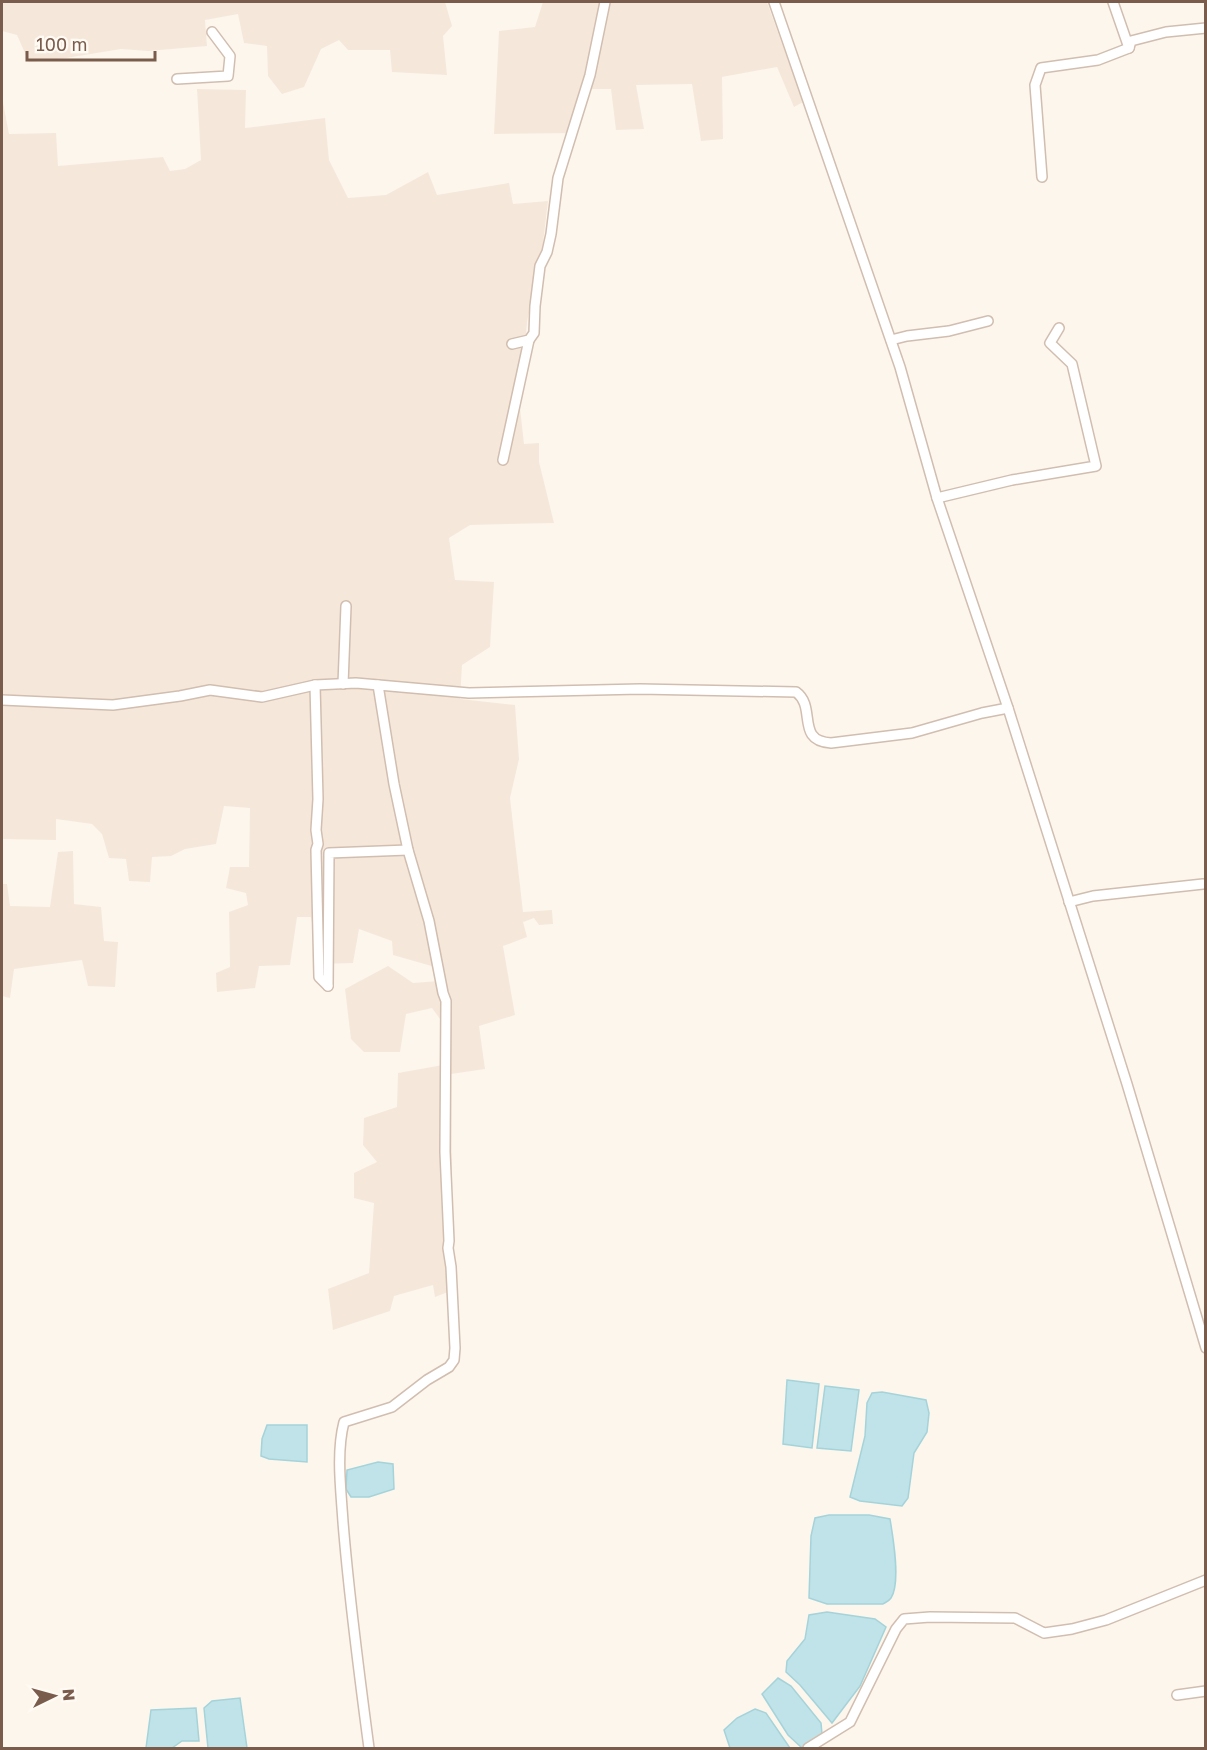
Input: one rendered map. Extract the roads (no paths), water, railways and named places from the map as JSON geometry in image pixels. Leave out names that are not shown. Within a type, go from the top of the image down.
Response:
[{"type":"street","points":[[503,460],[529,340],[534,333],[540,266],[547,252],[551,234],[558,178],[590,75],[605,2]]},
{"type":"street","points":[[774,2],[891,340],[937,498],[1008,708],[1127,1084],[1206,1348]]},
{"type":"street","points":[[1113,2],[1129,48]]},
{"type":"street","points":[[1129,48],[1131,41],[1166,32],[1206,28]]},
{"type":"street","points":[[177,79],[228,76],[230,56],[212,32]]},
{"type":"street","points":[[1042,177],[1035,85],[1041,68],[1098,60],[1129,48]]},
{"type":"street","points":[[891,340],[949,331],[988,321]]},
{"type":"street","points":[[937,498],[1012,480],[1096,466],[1072,364],[1050,343],[1059,328]]},
{"type":"street","points":[[512,344],[529,340]]},
{"type":"street","points":[[343,684],[346,606]]},
{"type":"street","points":[[2,700],[112,705],[210,690],[262,697],[315,685],[343,684],[470,693],[640,689],[796,692],[801,696],[808,728],[813,738],[819,742],[831,743],[912,733],[981,713],[1008,708]]},
{"type":"street","points":[[315,685],[319,977],[328,986],[328,853],[408,850]]},
{"type":"street","points":[[369,1749],[349,1600],[340,1481],[344,1422],[392,1407],[427,1380],[449,1367],[454,1360],[455,1347],[448,1248],[445,1152],[446,1000],[429,921],[408,850],[393,784],[378,685]]},
{"type":"street","points":[[1069,902],[1093,896],[1203,884]]},
{"type":"street","points":[[808,1749],[849,1722],[896,1629],[904,1619],[1015,1618],[1044,1633],[1072,1629],[1106,1620],[1206,1580]]},
{"type":"street","points":[[1177,1695],[1206,1691]]},
{"type":"water","points":[[787,1380],[819,1384],[812,1448],[783,1444]]},
{"type":"water","points":[[825,1386],[859,1390],[851,1451],[817,1448]]},
{"type":"water","points":[[882,1392],[926,1400],[929,1413],[927,1432],[914,1453],[908,1498],[902,1506],[860,1501],[850,1497],[865,1436],[867,1403],[872,1393]]},
{"type":"water","points":[[267,1425],[307,1425],[307,1462],[269,1459],[261,1456],[262,1439]]},
{"type":"water","points":[[378,1462],[393,1464],[394,1489],[369,1497],[351,1497],[346,1489],[347,1470]]},
{"type":"water","points":[[829,1515],[869,1515],[890,1519],[896,1571],[894,1591],[888,1601],[883,1604],[827,1604],[809,1598],[811,1536],[815,1518]]},
{"type":"water","points":[[827,1612],[875,1619],[886,1627],[860,1686],[832,1723],[786,1672],[787,1661],[805,1639],[809,1615]]},
{"type":"water","points":[[778,1678],[791,1686],[821,1723],[822,1734],[811,1746],[802,1748],[788,1735],[762,1694]]},
{"type":"water","points":[[240,1698],[247,1748],[208,1748],[204,1708],[212,1701]]},
{"type":"water","points":[[196,1708],[199,1741],[182,1741],[172,1748],[146,1748],[151,1710]]},
{"type":"water","points":[[755,1709],[766,1713],[790,1748],[730,1748],[724,1730],[737,1718]]}]
